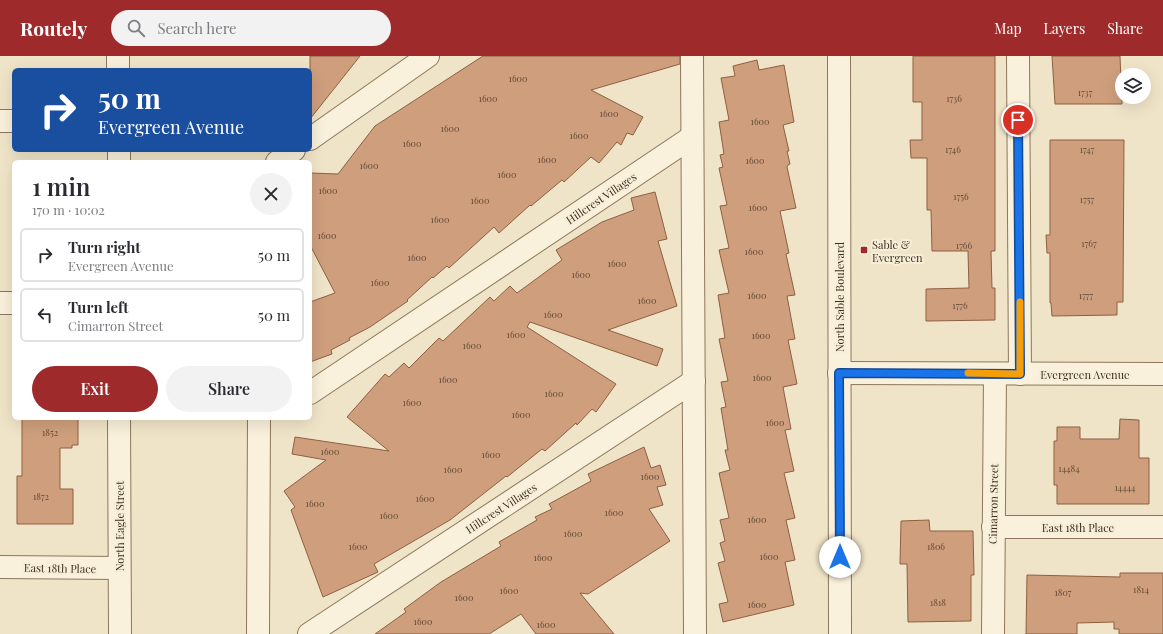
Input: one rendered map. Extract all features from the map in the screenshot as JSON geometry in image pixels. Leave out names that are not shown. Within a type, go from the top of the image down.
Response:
[{"type":"street","points":[[118,56],[118,68]]},
{"type":"street","points":[[312,138],[428,56]]},
{"type":"street","points":[[691,631],[694,381],[692,56]]},
{"type":"street","name":"North Sable Boulevard","points":[[839,56],[840,634]]},
{"type":"street","points":[[1018,56],[1020,374]]},
{"type":"street","points":[[0,121],[12,121]]},
{"type":"street","name":"Hillcrest Villages","points":[[312,392],[692,137]]},
{"type":"street","points":[[280,160],[291,152]]},
{"type":"street","points":[[0,303],[12,303]]},
{"type":"street","name":"Evergreen Avenue","points":[[839,373],[1163,374]]},
{"type":"street","name":"Cimarron Street","points":[[993,634],[995,374]]},
{"type":"street","name":"Hillcrest Villages","points":[[309,634],[694,381]]},
{"type":"street","name":"North Eagle Street","points":[[119,420],[120,634]]},
{"type":"street","points":[[258,634],[264,421]]},
{"type":"street","name":"East 18th Place","points":[[993,527],[1163,527]]},
{"type":"street","name":"East 18th Place","points":[[0,567],[119,568]]},
{"type":"building","points":[[310,56],[360,56],[312,116],[312,68],[310,68]]},
{"type":"building","points":[[483,56],[680,56],[680,64],[591,90],[643,117],[633,135],[627,133],[621,145],[617,142],[599,163],[591,157],[564,182],[562,180],[531,206],[530,205],[499,233],[494,227],[449,268],[447,266],[433,278],[432,277],[407,300],[408,301],[370,327],[349,338],[350,340],[331,350],[332,354],[312,361],[312,301],[335,293],[312,249],[312,173],[338,174],[375,126]]},
{"type":"building","points":[[913,56],[995,56],[995,251],[991,251],[992,288],[995,288],[995,320],[926,321],[926,289],[969,288],[968,251],[932,251],[931,210],[927,210],[927,158],[911,158],[910,140],[922,140],[922,102],[913,102]]},
{"type":"building","points":[[1052,56],[1120,56],[1120,68],[1115,68],[1115,104],[1055,104]]},
{"type":"building","points":[[757,60],[759,70],[784,65],[794,122],[783,125],[789,151],[787,151],[790,164],[787,167],[796,208],[780,211],[789,253],[786,254],[795,295],[787,296],[795,339],[788,340],[797,384],[783,387],[791,429],[785,430],[794,471],[784,473],[795,518],[786,520],[795,560],[785,562],[794,605],[723,622],[719,604],[728,602],[718,563],[725,561],[720,543],[725,541],[720,520],[729,518],[719,473],[730,470],[725,450],[728,450],[721,408],[726,407],[721,382],[728,381],[719,339],[725,338],[718,295],[729,293],[719,250],[729,248],[720,206],[727,205],[719,168],[723,167],[720,155],[724,154],[719,122],[729,120],[721,78],[735,76],[733,66]]},
{"type":"building","points":[[1050,140],[1124,140],[1123,302],[1117,302],[1117,315],[1052,316],[1050,303],[1050,253],[1047,253],[1046,235],[1050,235]]},
{"type":"building","points":[[655,192],[667,239],[658,241],[677,306],[608,330],[663,349],[657,366],[530,322],[527,327],[616,384],[596,412],[592,409],[577,425],[576,423],[545,451],[542,449],[450,520],[374,564],[378,572],[323,597],[291,510],[295,507],[284,491],[326,460],[292,454],[295,437],[389,451],[347,417],[385,374],[389,377],[404,363],[409,368],[439,338],[443,341],[490,297],[494,301],[510,286],[517,293],[562,260],[556,250],[602,222],[634,210],[631,198]]},
{"type":"building","points":[[1120,419],[1139,420],[1139,458],[1149,458],[1149,504],[1057,504],[1057,485],[1054,485],[1054,441],[1057,441],[1057,427],[1080,427],[1080,439],[1119,439]]},
{"type":"building","points":[[22,420],[78,420],[78,445],[72,445],[72,448],[60,448],[60,489],[73,489],[73,524],[17,524],[17,476],[22,476]]},
{"type":"building","points":[[644,447],[651,468],[660,465],[666,485],[657,487],[663,505],[649,509],[670,541],[588,594],[580,593],[614,634],[536,634],[521,614],[489,634],[375,634],[406,612],[404,609],[441,582],[501,546],[499,542],[537,520],[535,517],[552,509],[549,504],[591,481],[588,474]]},
{"type":"building","points":[[929,520],[930,531],[973,531],[974,575],[971,575],[971,621],[908,622],[907,564],[900,564],[901,521]]},
{"type":"building","points":[[1120,573],[1163,573],[1163,634],[1119,634],[1119,629],[1114,629],[1114,622],[1077,623],[1077,634],[1026,634],[1027,575],[1120,577]]},
{"type":"slow traffic","points":[[968,373],[1020,374],[1020,302]]},
{"type":"place","name":"Sable & Evergreen","points":[[864,250]]},
{"type":"route","points":[[840,557],[839,373],[1020,374],[1018,120]]}]
